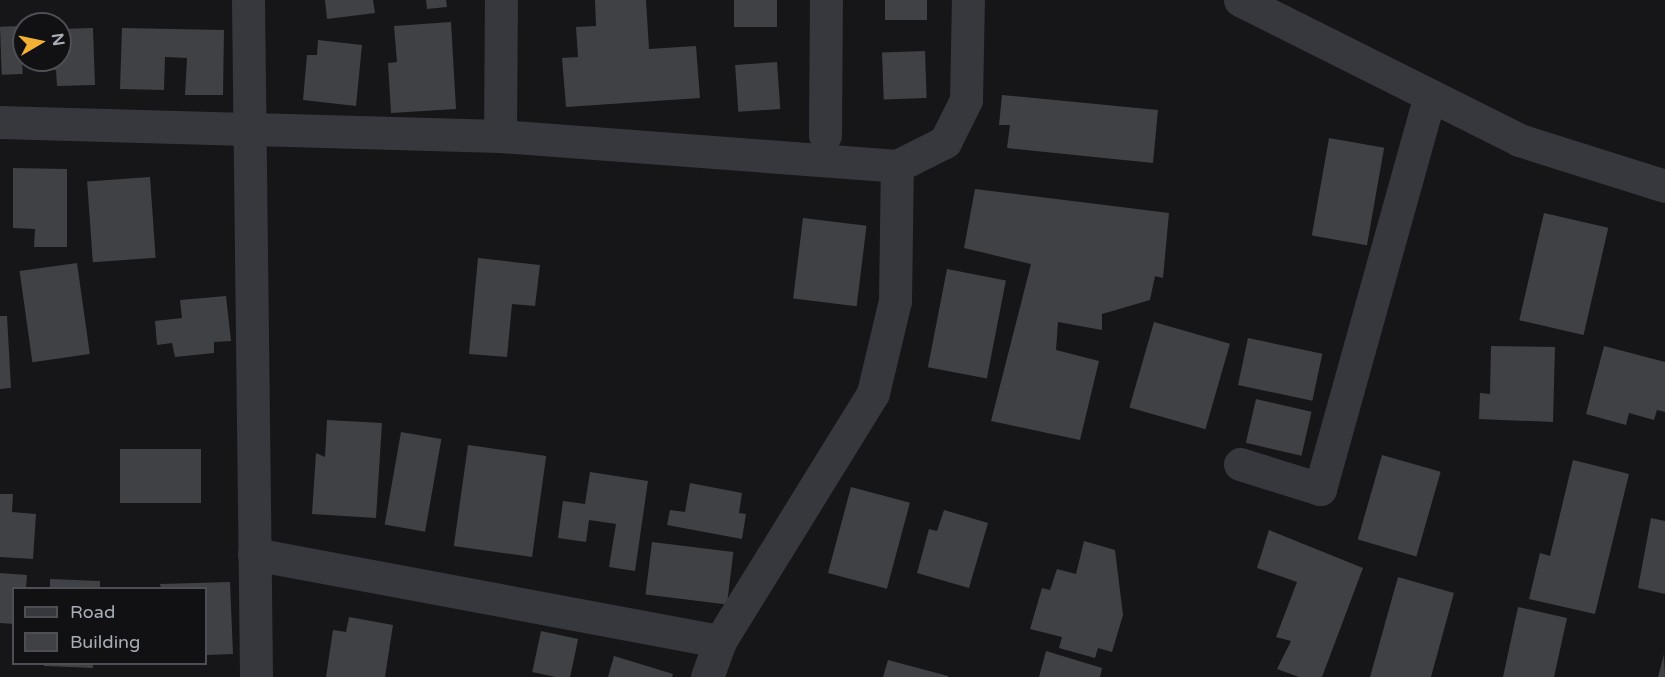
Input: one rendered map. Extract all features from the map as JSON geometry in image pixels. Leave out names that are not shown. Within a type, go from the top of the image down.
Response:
[{"type":"street","points":[[248,0],[256,677]]},
{"type":"street","points":[[501,0],[501,136]]},
{"type":"street","points":[[825,135],[826,0]]},
{"type":"street","points":[[0,122],[501,136],[897,166],[945,142],[966,100],[968,0]]},
{"type":"street","points":[[1240,0],[1519,140],[1665,186]]},
{"type":"street","points":[[1240,464],[1320,489],[1430,95]]},
{"type":"street","points":[[707,677],[720,641],[873,393],[896,301],[897,166]]},
{"type":"street","points":[[254,554],[720,641]]},
{"type":"building","points":[[325,0],[373,0],[375,13],[327,19]]},
{"type":"building","points":[[426,0],[446,0],[447,7],[427,9]]},
{"type":"building","points":[[595,0],[646,0],[649,49],[696,46],[700,98],[566,107],[562,58],[578,57],[576,27],[596,26]]},
{"type":"building","points":[[734,0],[777,0],[777,27],[734,27]]},
{"type":"building","points":[[885,0],[927,0],[927,20],[885,20]]},
{"type":"building","points":[[451,22],[456,109],[391,113],[388,63],[397,62],[394,26]]},
{"type":"building","points":[[12,26],[12,72],[23,72],[23,74],[2,75],[0,27]]},
{"type":"building","points":[[93,28],[95,85],[57,86],[56,72],[72,72],[72,29]]},
{"type":"building","points":[[122,28],[224,30],[223,95],[185,95],[187,58],[165,57],[164,90],[120,89]]},
{"type":"building","points":[[318,40],[362,45],[356,106],[303,100],[307,55],[317,55]]},
{"type":"building","points":[[925,51],[927,98],[884,99],[882,53]]},
{"type":"building","points":[[777,62],[780,109],[738,112],[735,65]]},
{"type":"building","points":[[1002,95],[1158,110],[1153,163],[1007,148],[1010,125],[999,125]]},
{"type":"building","points":[[1329,138],[1384,148],[1367,245],[1312,235]]},
{"type":"building","points":[[13,168],[67,169],[67,247],[34,247],[35,229],[13,228]]},
{"type":"building","points":[[150,177],[156,258],[93,262],[87,181]]},
{"type":"building","points":[[975,189],[1169,213],[1163,278],[1155,276],[1150,300],[1102,314],[1102,330],[1058,322],[1056,350],[1099,361],[1080,440],[991,421],[1031,264],[964,248]]},
{"type":"building","points":[[1544,213],[1608,228],[1584,335],[1519,320]]},
{"type":"building","points":[[803,218],[867,226],[857,306],[793,298]]},
{"type":"building","points":[[478,258],[540,265],[535,306],[512,304],[507,357],[469,354]]},
{"type":"building","points":[[77,263],[90,354],[32,362],[20,271]]},
{"type":"building","points":[[947,269],[1006,280],[987,379],[928,367]]},
{"type":"building","points":[[226,296],[231,341],[214,342],[214,353],[175,357],[172,343],[157,345],[155,321],[182,318],[180,300]]},
{"type":"building","points":[[0,316],[7,316],[11,388],[0,389]]},
{"type":"building","points":[[1154,322],[1230,344],[1205,429],[1129,408]]},
{"type":"building","points":[[1248,338],[1322,354],[1312,401],[1238,385]]},
{"type":"building","points":[[1491,346],[1555,347],[1553,422],[1479,419],[1480,393],[1490,394]]},
{"type":"building","points":[[1604,346],[1665,362],[1665,412],[1657,410],[1654,420],[1629,413],[1626,425],[1586,414]]},
{"type":"building","points":[[1256,399],[1312,412],[1301,456],[1246,443]]},
{"type":"building","points":[[327,420],[382,423],[376,518],[312,514],[316,453],[325,457]]},
{"type":"building","points":[[401,432],[441,439],[425,532],[385,525]]},
{"type":"building","points":[[468,445],[546,456],[532,557],[454,546]]},
{"type":"building","points":[[120,449],[201,449],[201,503],[120,503]]},
{"type":"building","points":[[1382,455],[1441,472],[1416,556],[1358,540]]},
{"type":"building","points":[[1573,460],[1629,474],[1595,614],[1529,599],[1540,553],[1550,556]]},
{"type":"building","points":[[590,472],[648,481],[635,571],[609,567],[616,524],[589,520],[586,542],[558,538],[563,501],[585,504]]},
{"type":"building","points":[[690,483],[742,493],[739,513],[746,514],[742,539],[667,525],[670,510],[685,512]]},
{"type":"building","points":[[851,487],[910,503],[887,589],[828,573]]},
{"type":"building","points":[[0,494],[13,494],[12,512],[36,514],[33,559],[0,557]]},
{"type":"building","points":[[944,510],[988,523],[969,588],[917,573],[929,529],[937,531]]},
{"type":"building","points":[[1651,518],[1665,521],[1665,594],[1638,588]]},
{"type":"building","points":[[1269,530],[1363,568],[1322,677],[1299,677],[1277,669],[1291,641],[1276,637],[1297,582],[1257,568]]},
{"type":"building","points":[[1084,541],[1115,550],[1123,615],[1112,652],[1098,648],[1095,658],[1059,648],[1062,637],[1030,629],[1042,588],[1050,590],[1057,569],[1076,574]]},
{"type":"building","points":[[652,542],[733,552],[727,605],[646,595]]},
{"type":"building","points":[[0,573],[27,575],[26,587],[12,587],[12,624],[0,623]]},
{"type":"building","points":[[1398,577],[1454,593],[1431,677],[1370,677]]},
{"type":"building","points":[[50,579],[100,581],[100,587],[50,587]]},
{"type":"building","points":[[230,582],[233,654],[207,655],[207,587],[161,587],[160,584]]},
{"type":"building","points":[[1518,607],[1567,618],[1554,677],[1503,677]]},
{"type":"building","points":[[349,617],[393,625],[385,677],[326,677],[333,630],[346,632]]},
{"type":"building","points":[[541,631],[578,639],[570,677],[555,677],[532,672]]},
{"type":"building","points":[[1046,651],[1102,668],[1100,677],[1039,677]]},
{"type":"building","points":[[1664,654],[1665,677],[1658,677]]},
{"type":"building","points":[[614,656],[673,674],[672,677],[608,677]]},
{"type":"building","points":[[888,660],[948,676],[948,677],[883,677]]},
{"type":"building","points":[[93,665],[93,668],[44,666]]}]
